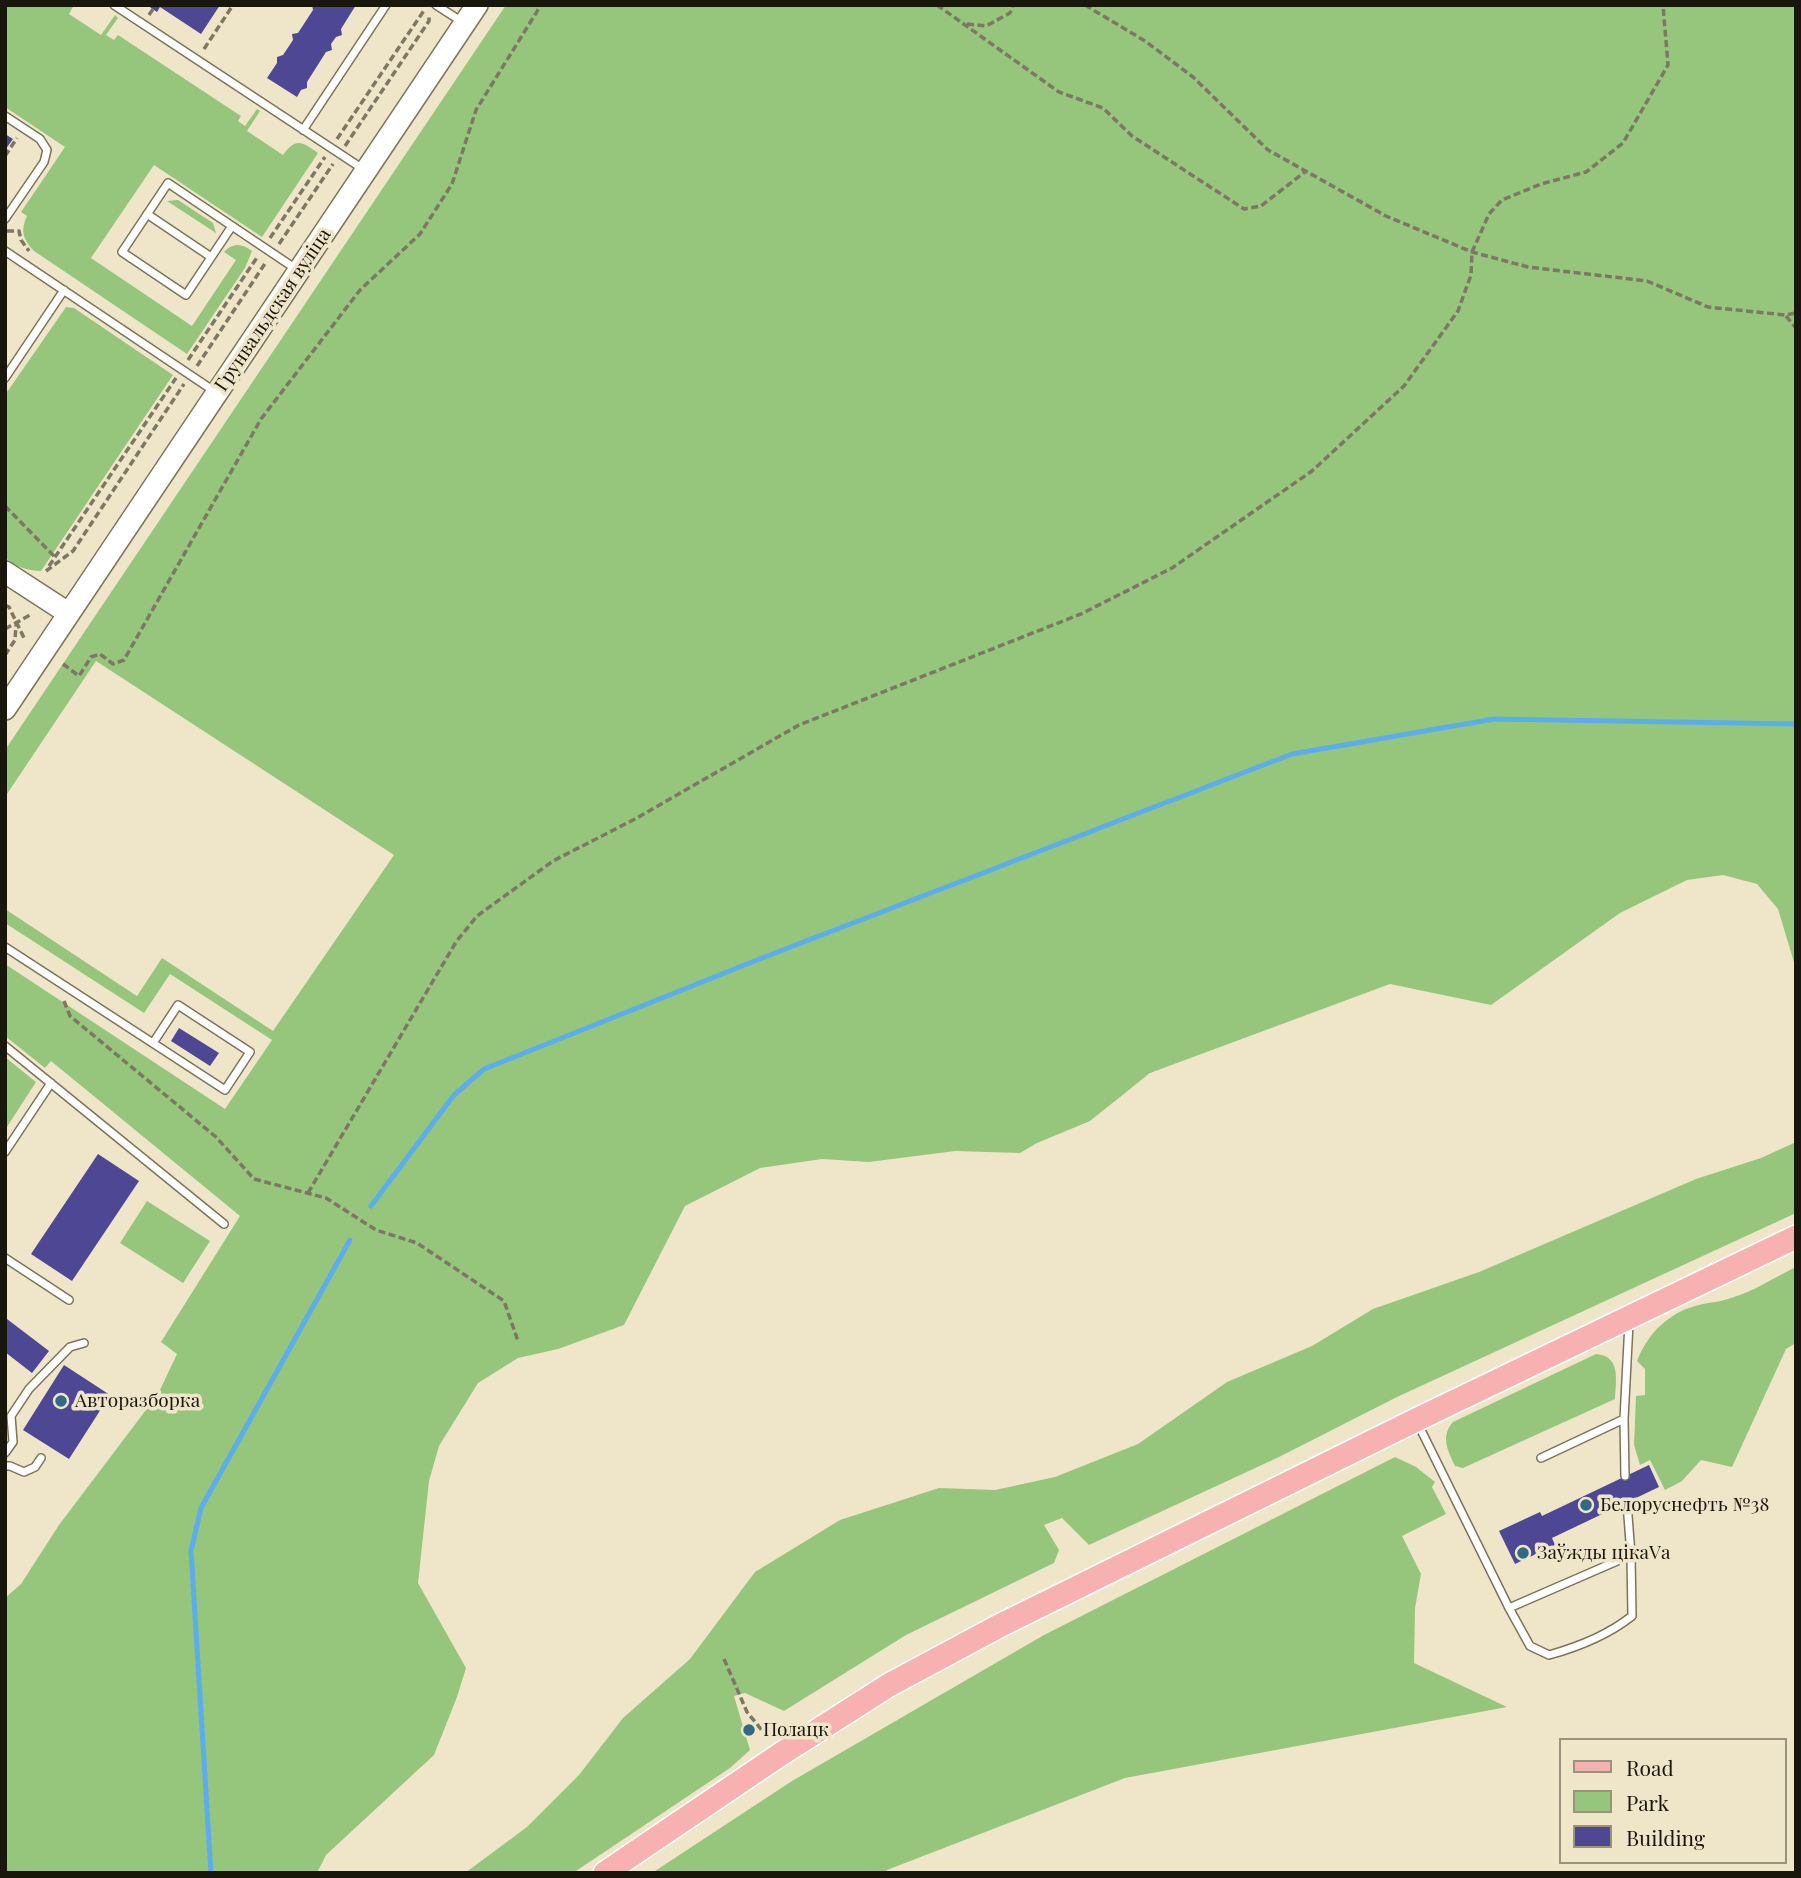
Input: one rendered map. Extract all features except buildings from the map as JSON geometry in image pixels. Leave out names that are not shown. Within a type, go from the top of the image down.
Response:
[{"type":"main road","name":"Грунвальдская вуліца","points":[[5,709],[477,5]]},
{"type":"main road","points":[[5,572],[68,613]]},
{"type":"main road","points":[[605,1873],[781,1754],[890,1685],[1002,1625],[1416,1420],[1796,1237]]},
{"type":"lane","points":[[114,5],[367,171]]},
{"type":"lane","points":[[303,130],[386,5]]},
{"type":"lane","points":[[436,5],[464,24]]},
{"type":"lane","points":[[5,116],[40,139],[47,149],[44,162],[5,219]]},
{"type":"lane","points":[[232,226],[186,295],[122,252],[168,183],[232,226],[264,248],[300,272]]},
{"type":"lane","points":[[147,214],[211,257]]},
{"type":"lane","points":[[5,251],[217,393]]},
{"type":"lane","points":[[5,379],[64,290]]},
{"type":"lane","points":[[5,947],[225,1090],[250,1052],[178,1005],[153,1043]]},
{"type":"lane","points":[[5,1046],[224,1224]]},
{"type":"lane","points":[[5,1152],[51,1083]]},
{"type":"lane","points":[[5,1258],[69,1300]]},
{"type":"lane","points":[[1625,1476],[1623,1419],[1630,1317]]},
{"type":"lane","points":[[5,1453],[13,1442],[11,1416],[29,1389],[70,1347],[83,1343]]},
{"type":"lane","points":[[1541,1458],[1623,1419]]},
{"type":"lane","points":[[1416,1420],[1530,1646],[1549,1655],[1616,1628],[1632,1616],[1632,1555],[1627,1503]]},
{"type":"lane","points":[[5,1466],[24,1472],[35,1467],[41,1458]]},
{"type":"lane","points":[[1509,1608],[1632,1555]]},
{"type":"path","points":[[197,60],[233,5]]},
{"type":"path","points":[[428,5],[429,20],[73,551],[46,571],[331,148],[428,5]]},
{"type":"path","points":[[62,664],[79,676],[91,657],[100,654],[113,664],[124,660],[261,419],[360,290],[420,234],[452,184],[476,110],[541,5]]},
{"type":"path","points":[[937,5],[1059,92],[1103,108],[1132,136],[1244,209],[1261,206],[1306,171]]},
{"type":"path","points":[[965,24],[986,26],[1010,13],[1013,5]]},
{"type":"path","points":[[1085,5],[1145,41],[1193,76],[1268,150],[1386,216],[1472,252],[1528,267],[1647,281],[1708,307],[1785,315],[1796,313]]},
{"type":"path","points":[[308,1193],[456,942],[477,916],[554,861],[635,819],[799,725],[1081,614],[1172,568],[1312,471],[1404,386],[1458,311],[1471,275],[1472,252],[1489,214],[1502,200],[1541,184],[1586,172],[1623,144],[1668,65],[1663,5]]},
{"type":"path","points":[[149,15],[153,9]]},
{"type":"path","points":[[5,156],[17,138]]},
{"type":"path","points":[[5,232],[19,231]]},
{"type":"path","points":[[1785,315],[1796,328]]},
{"type":"path","points":[[5,506],[55,557]]},
{"type":"path","points":[[5,605],[9,607],[25,640]]},
{"type":"path","points":[[5,629],[30,615]]},
{"type":"path","points":[[5,655],[15,640],[16,623]]},
{"type":"path","points":[[56,980],[70,1016],[216,1137],[254,1179],[326,1198],[376,1230],[417,1243],[504,1301],[518,1341]]},
{"type":"path","points":[[724,1659],[747,1712],[781,1754]]},
{"type":"green space","points":[[5,5],[74,5],[69,14],[101,35],[115,15],[118,18],[106,35],[114,40],[118,35],[241,116],[238,121],[245,126],[257,109],[260,111],[247,131],[283,155],[299,143],[318,153],[262,237],[154,165],[91,258],[192,326],[236,260],[224,252],[238,245],[252,251],[245,268],[187,354],[34,251],[27,243],[23,230],[27,216],[21,212],[65,147],[5,107]]},
{"type":"green space","points":[[506,5],[1796,5],[1796,969],[1778,909],[1757,884],[1723,875],[1687,880],[1620,913],[1491,1005],[1390,984],[1150,1073],[1090,1121],[1020,1153],[955,1151],[869,1162],[822,1159],[760,1168],[685,1206],[624,1325],[558,1349],[518,1358],[478,1383],[439,1446],[429,1481],[418,1583],[466,1668],[457,1697],[434,1755],[326,1855],[317,1873],[5,1873],[5,1598],[21,1584],[59,1525],[158,1394],[177,1354],[161,1342],[240,1216],[51,1061],[45,1068],[5,1036],[5,964],[225,1109],[272,1040],[170,974],[144,1013],[5,923],[5,909],[137,996],[162,958],[273,1031],[394,855],[96,661],[5,797],[5,750]]},
{"type":"green space","points":[[178,200],[213,223],[216,233],[167,201]]},
{"type":"green space","points":[[66,307],[74,308],[173,375],[41,571],[36,571],[22,568],[5,558],[5,395]]},
{"type":"green space","points":[[5,1057],[36,1082],[5,1130]]},
{"type":"green space","points":[[1796,1142],[1796,1213],[1397,1397],[1279,1457],[1089,1545],[1062,1518],[1044,1525],[1059,1550],[1054,1563],[906,1635],[784,1711],[745,1693],[734,1696],[750,1750],[730,1768],[573,1873],[465,1873],[527,1827],[579,1775],[623,1718],[690,1659],[755,1572],[840,1520],[939,1488],[995,1490],[1055,1477],[1138,1444],[1227,1382],[1312,1346],[1373,1309],[1479,1272],[1696,1179],[1761,1158]]},
{"type":"green space","points":[[147,1201],[210,1241],[183,1283],[120,1243]]},
{"type":"green space","points":[[1796,1267],[1796,1343],[1786,1349],[1732,1467],[1701,1460],[1682,1481],[1665,1490],[1650,1460],[1640,1465],[1634,1445],[1636,1396],[1645,1395],[1645,1369],[1637,1361],[1647,1341],[1669,1318],[1688,1308],[1739,1295]]},
{"type":"green space","points":[[1596,1354],[1610,1359],[1613,1364],[1616,1377],[1615,1399],[1463,1468],[1455,1466],[1446,1438],[1453,1422]]},
{"type":"green space","points":[[1395,1457],[1416,1467],[1435,1482],[1432,1487],[1446,1514],[1402,1536],[1421,1574],[1415,1608],[1414,1663],[1507,1707],[1125,1778],[887,1870],[886,1873],[652,1873],[792,1781],[1044,1635]]},
{"type":"waterway","points":[[371,1206],[454,1095],[484,1069],[762,958],[1292,754],[1494,719],[1796,724]]},
{"type":"waterway","points":[[211,1873],[191,1551],[201,1508],[350,1240]]},
{"type":"place","name":"Авторазборка","points":[[61,1401]]},
{"type":"place","name":"Белоруснефть №38","points":[[1586,1505]]},
{"type":"place","name":"Заўжды цікаVа","points":[[1523,1553]]},
{"type":"place","name":"Полацк","points":[[749,1730]]}]
